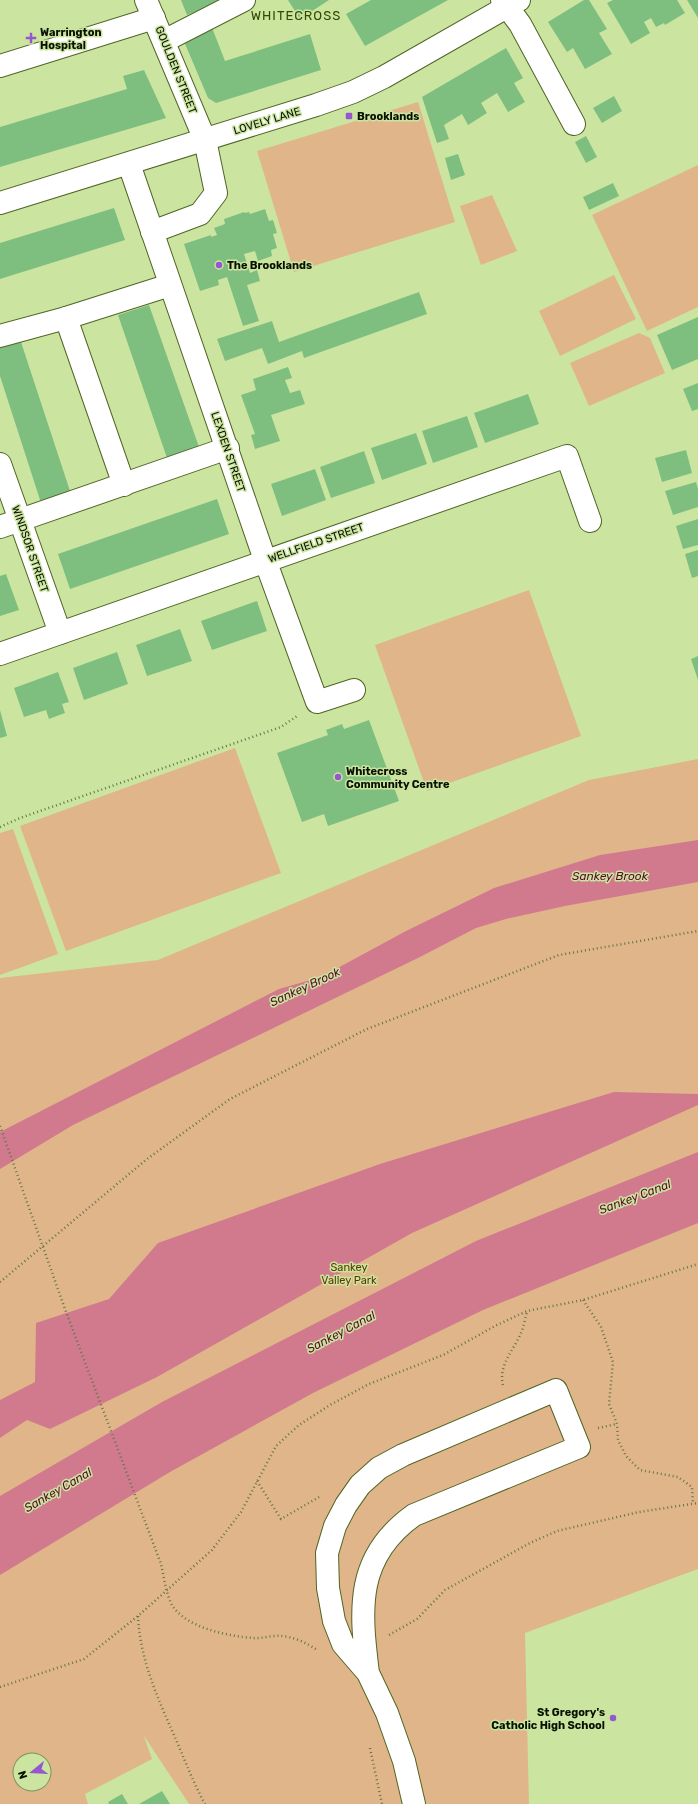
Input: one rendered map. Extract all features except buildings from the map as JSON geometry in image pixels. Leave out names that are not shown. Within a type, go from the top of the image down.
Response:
[{"type":"street","points":[[164,41],[244,0]]},
{"type":"street","points":[[509,2],[574,124]]},
{"type":"street","name":"LOVELY LANE","points":[[0,203],[129,164],[353,92],[384,77],[509,2]]},
{"type":"street","points":[[0,66],[150,9]]},
{"type":"street","name":"GOULDEN STREET","points":[[150,9],[205,140],[216,193],[200,214],[152,232]]},
{"type":"street","name":"LEXDEN STREET","points":[[129,164],[228,448],[265,560],[317,702]]},
{"type":"street","points":[[0,336],[66,318],[170,285]]},
{"type":"street","points":[[66,318],[124,485]]},
{"type":"street","points":[[10,523],[228,448]]},
{"type":"street","name":"WELLFIELD STREET","points":[[0,654],[265,560],[567,456],[590,521]]},
{"type":"street","name":"WINDSOR STREET","points":[[0,464],[10,523],[60,633]]},
{"type":"street","points":[[317,702],[354,690]]},
{"type":"street","points":[[368,1673],[363,1636],[365,1585],[376,1558],[390,1535],[414,1515],[579,1447],[556,1390],[403,1455],[379,1468],[360,1485],[346,1505],[335,1526],[327,1553],[328,1588],[334,1620],[343,1644],[368,1673],[387,1713],[404,1761],[414,1804]]},
{"type":"path","points":[[0,827],[20,818],[281,727],[317,702]]},
{"type":"path","points":[[0,1282],[147,1159],[230,1099],[367,1029],[559,955],[698,931]]},
{"type":"path","points":[[0,1126],[65,1310],[161,1564],[172,1606],[183,1617],[197,1626],[229,1634],[254,1638],[281,1636],[308,1644],[320,1651]]},
{"type":"path","points":[[0,1687],[84,1659],[138,1616],[212,1550],[241,1512],[276,1446],[299,1426],[330,1405],[369,1384],[443,1355],[495,1326],[527,1311],[583,1300],[698,1264]]},
{"type":"path","points":[[583,1300],[601,1327],[613,1362],[609,1404],[617,1424],[618,1440],[626,1456],[640,1470],[678,1477],[692,1487],[693,1504]]},
{"type":"path","points":[[512,1409],[502,1381],[505,1360],[521,1333],[527,1311]]},
{"type":"path","points":[[386,1636],[417,1619],[445,1590],[530,1543],[557,1531],[646,1511],[698,1503]]},
{"type":"path","points":[[138,1616],[140,1645],[146,1667],[156,1695],[205,1804]]},
{"type":"path","points":[[370,1746],[382,1804]]},
{"type":"green space","points":[[418,102],[455,222],[294,272],[257,151]]},
{"type":"green space","points":[[698,165],[698,307],[647,331],[592,215]]},
{"type":"green space","points":[[492,195],[517,251],[481,265],[460,206]]},
{"type":"green space","points":[[614,275],[636,319],[560,356],[539,311]]},
{"type":"green space","points":[[639,333],[650,338],[665,373],[589,406],[570,363]]},
{"type":"green space","points":[[529,590],[581,736],[427,791],[375,645]]},
{"type":"green space","points":[[235,748],[281,873],[66,951],[20,826]]},
{"type":"green space","name":"Sankey Valley Park","points":[[698,759],[698,1569],[525,1633],[529,1804],[189,1804],[144,1736],[152,1759],[85,1794],[88,1804],[0,1804],[0,978],[158,960],[589,780]]},
{"type":"green space","points":[[13,829],[58,954],[0,975],[0,833]]},
{"type":"water","name":"Sankey Brook","points":[[698,840],[698,882],[565,906],[506,919],[476,928],[418,958],[73,1125],[0,1169],[0,1132],[279,989],[321,977],[406,931],[494,888],[600,855]]},
{"type":"water","points":[[614,1092],[698,1094],[698,1105],[412,1233],[157,1377],[50,1429],[27,1420],[0,1438],[0,1400],[35,1382],[36,1323],[109,1299],[158,1243],[380,1164]]},
{"type":"water","name":"Sankey Canal","points":[[698,1152],[698,1223],[483,1310],[313,1393],[170,1472],[0,1575],[0,1496],[162,1402],[476,1241]]},
{"type":"place","name":"Warrington Hospital","points":[[31,38]]},
{"type":"place","name":"Brooklands","points":[[349,116]]},
{"type":"place","name":"The Brooklands","points":[[219,265]]},
{"type":"place","name":"Whitecross Community Centre","points":[[338,777]]},
{"type":"place","name":"St Gregory's Catholic High School","points":[[613,1718]]},
{"type":"district","name":"WHITECROSS","points":[[296,15]]}]
